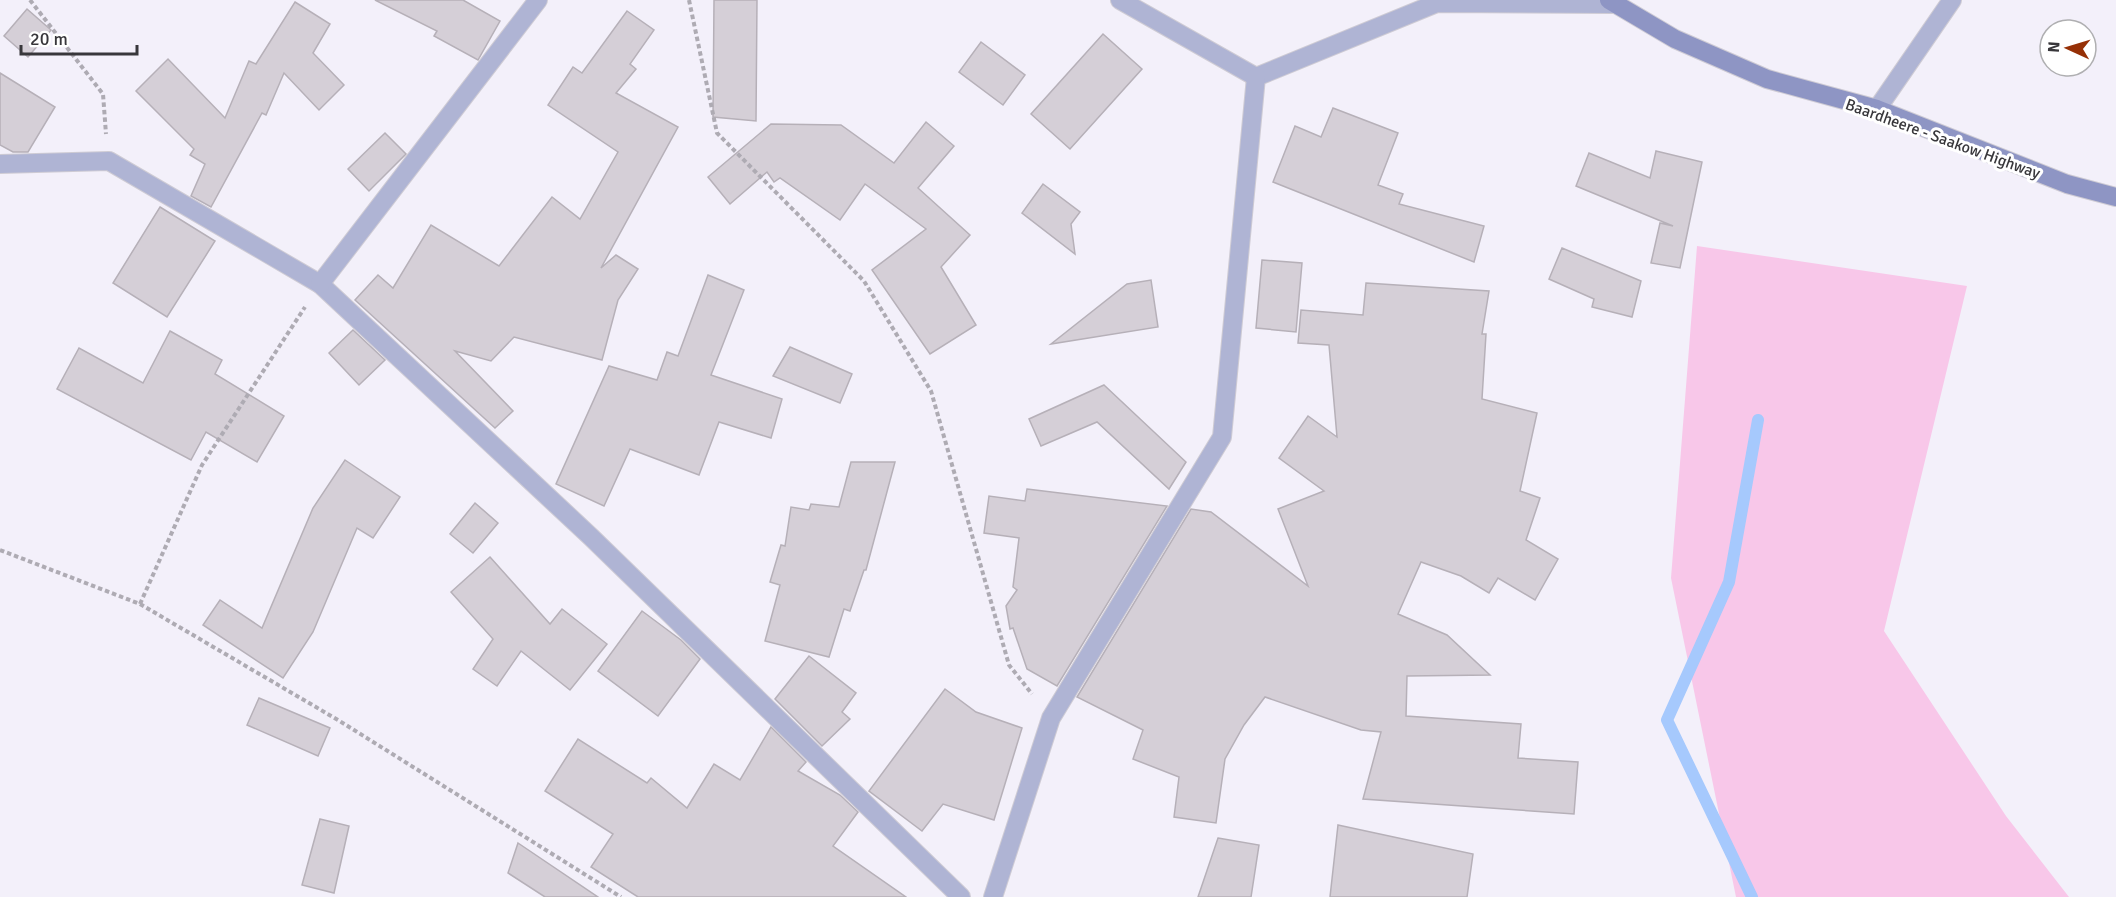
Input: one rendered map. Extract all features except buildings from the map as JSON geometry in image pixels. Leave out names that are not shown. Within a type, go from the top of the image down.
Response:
[{"type":"main road","name":"Baardheere - Saakow Highway","points":[[1612,1],[1675,39],[1767,79],[1877,109],[2067,184],[2116,197]]},
{"type":"street","points":[[320,284],[538,0]]},
{"type":"street","points":[[1120,0],[1256,77]]},
{"type":"street","points":[[1877,109],[1952,0]]},
{"type":"street","points":[[1256,77],[1437,3],[1612,1]]},
{"type":"street","points":[[993,897],[1051,718],[1222,437],[1256,77]]},
{"type":"street","points":[[0,164],[109,161],[320,284],[591,537],[961,897]]},
{"type":"path","points":[[30,0],[103,94],[109,161]]},
{"type":"path","points":[[689,0],[717,132],[864,281],[931,391],[1009,665],[1051,718]]},
{"type":"path","points":[[140,604],[202,465],[320,284]]},
{"type":"path","points":[[0,550],[140,604],[338,720],[621,897]]},
{"type":"shaded area","points":[[1697,246],[1967,286],[1884,631],[2006,816],[2069,897],[1736,897],[1671,578]]},
{"type":"waterway","points":[[1752,897],[1667,720],[1729,582],[1758,420]]}]
